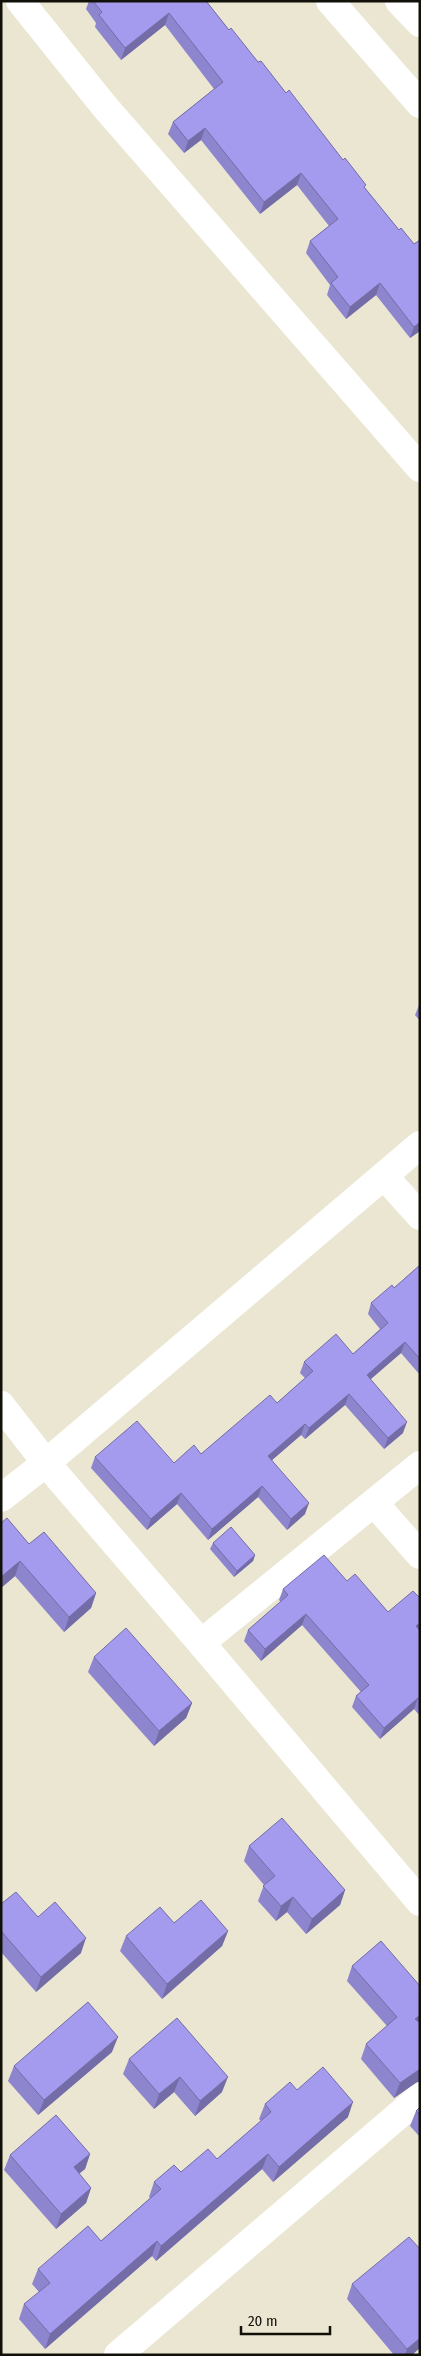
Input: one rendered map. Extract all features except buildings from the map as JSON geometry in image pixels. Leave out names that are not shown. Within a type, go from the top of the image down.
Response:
[{"type":"street","points":[[20,1],[105,107],[420,468]]},
{"type":"street","points":[[330,1],[420,104]]},
{"type":"street","points":[[399,1],[420,23]]},
{"type":"street","points":[[1,1498],[46,1463],[420,1146]]},
{"type":"street","points":[[384,1176],[420,1216]]},
{"type":"street","points":[[1,1405],[46,1463],[420,1902]]},
{"type":"street","points":[[201,1643],[375,1504],[420,1465]]},
{"type":"street","points":[[375,1504],[420,1556]]},
{"type":"street","points":[[118,2355],[420,2097]]}]
